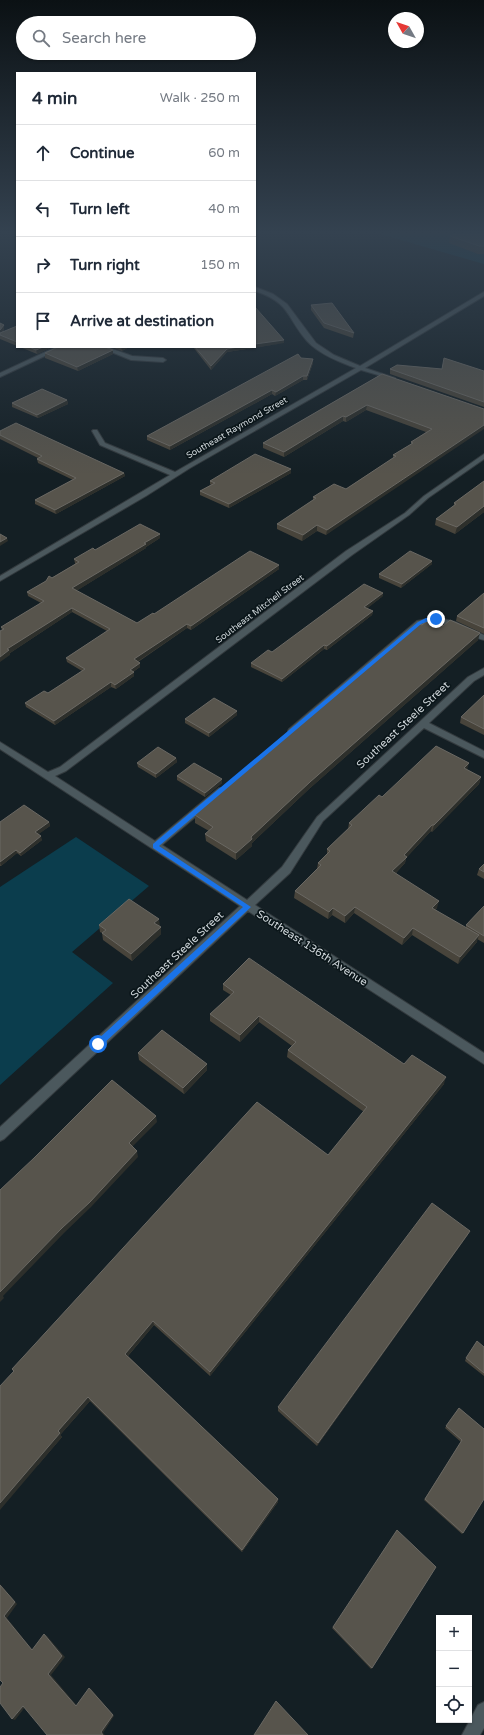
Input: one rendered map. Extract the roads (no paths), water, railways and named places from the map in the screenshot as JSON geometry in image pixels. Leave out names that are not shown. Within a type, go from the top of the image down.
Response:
[{"type":"street","points":[[290,313],[303,332],[326,353],[398,381]]},
{"type":"street","name":"Southeast Raymond Street","points":[[0,579],[144,495],[175,475],[416,336],[424,329],[451,313]]},
{"type":"street","points":[[0,375],[59,348]]},
{"type":"street","points":[[105,348],[130,358],[163,360]]},
{"type":"street","points":[[94,431],[102,444],[175,475]]},
{"type":"street","name":"Southeast Mitchell Street","points":[[47,776],[63,769],[329,570],[349,553],[401,519],[426,497],[484,456]]},
{"type":"street","points":[[287,735],[420,623],[428,619],[446,621],[484,638]]},
{"type":"street","name":"Southeast Steele Street","points":[[0,1135],[286,870],[298,853],[308,833],[320,819],[471,679],[484,671]]},
{"type":"street","points":[[423,724],[484,755]]},
{"type":"street","name":"Southeast 136th Avenue","points":[[0,745],[247,907],[484,1059]]},
{"type":"street","points":[[155,846],[227,786]]},
{"type":"street","points":[[471,1735],[484,1711]]}]
